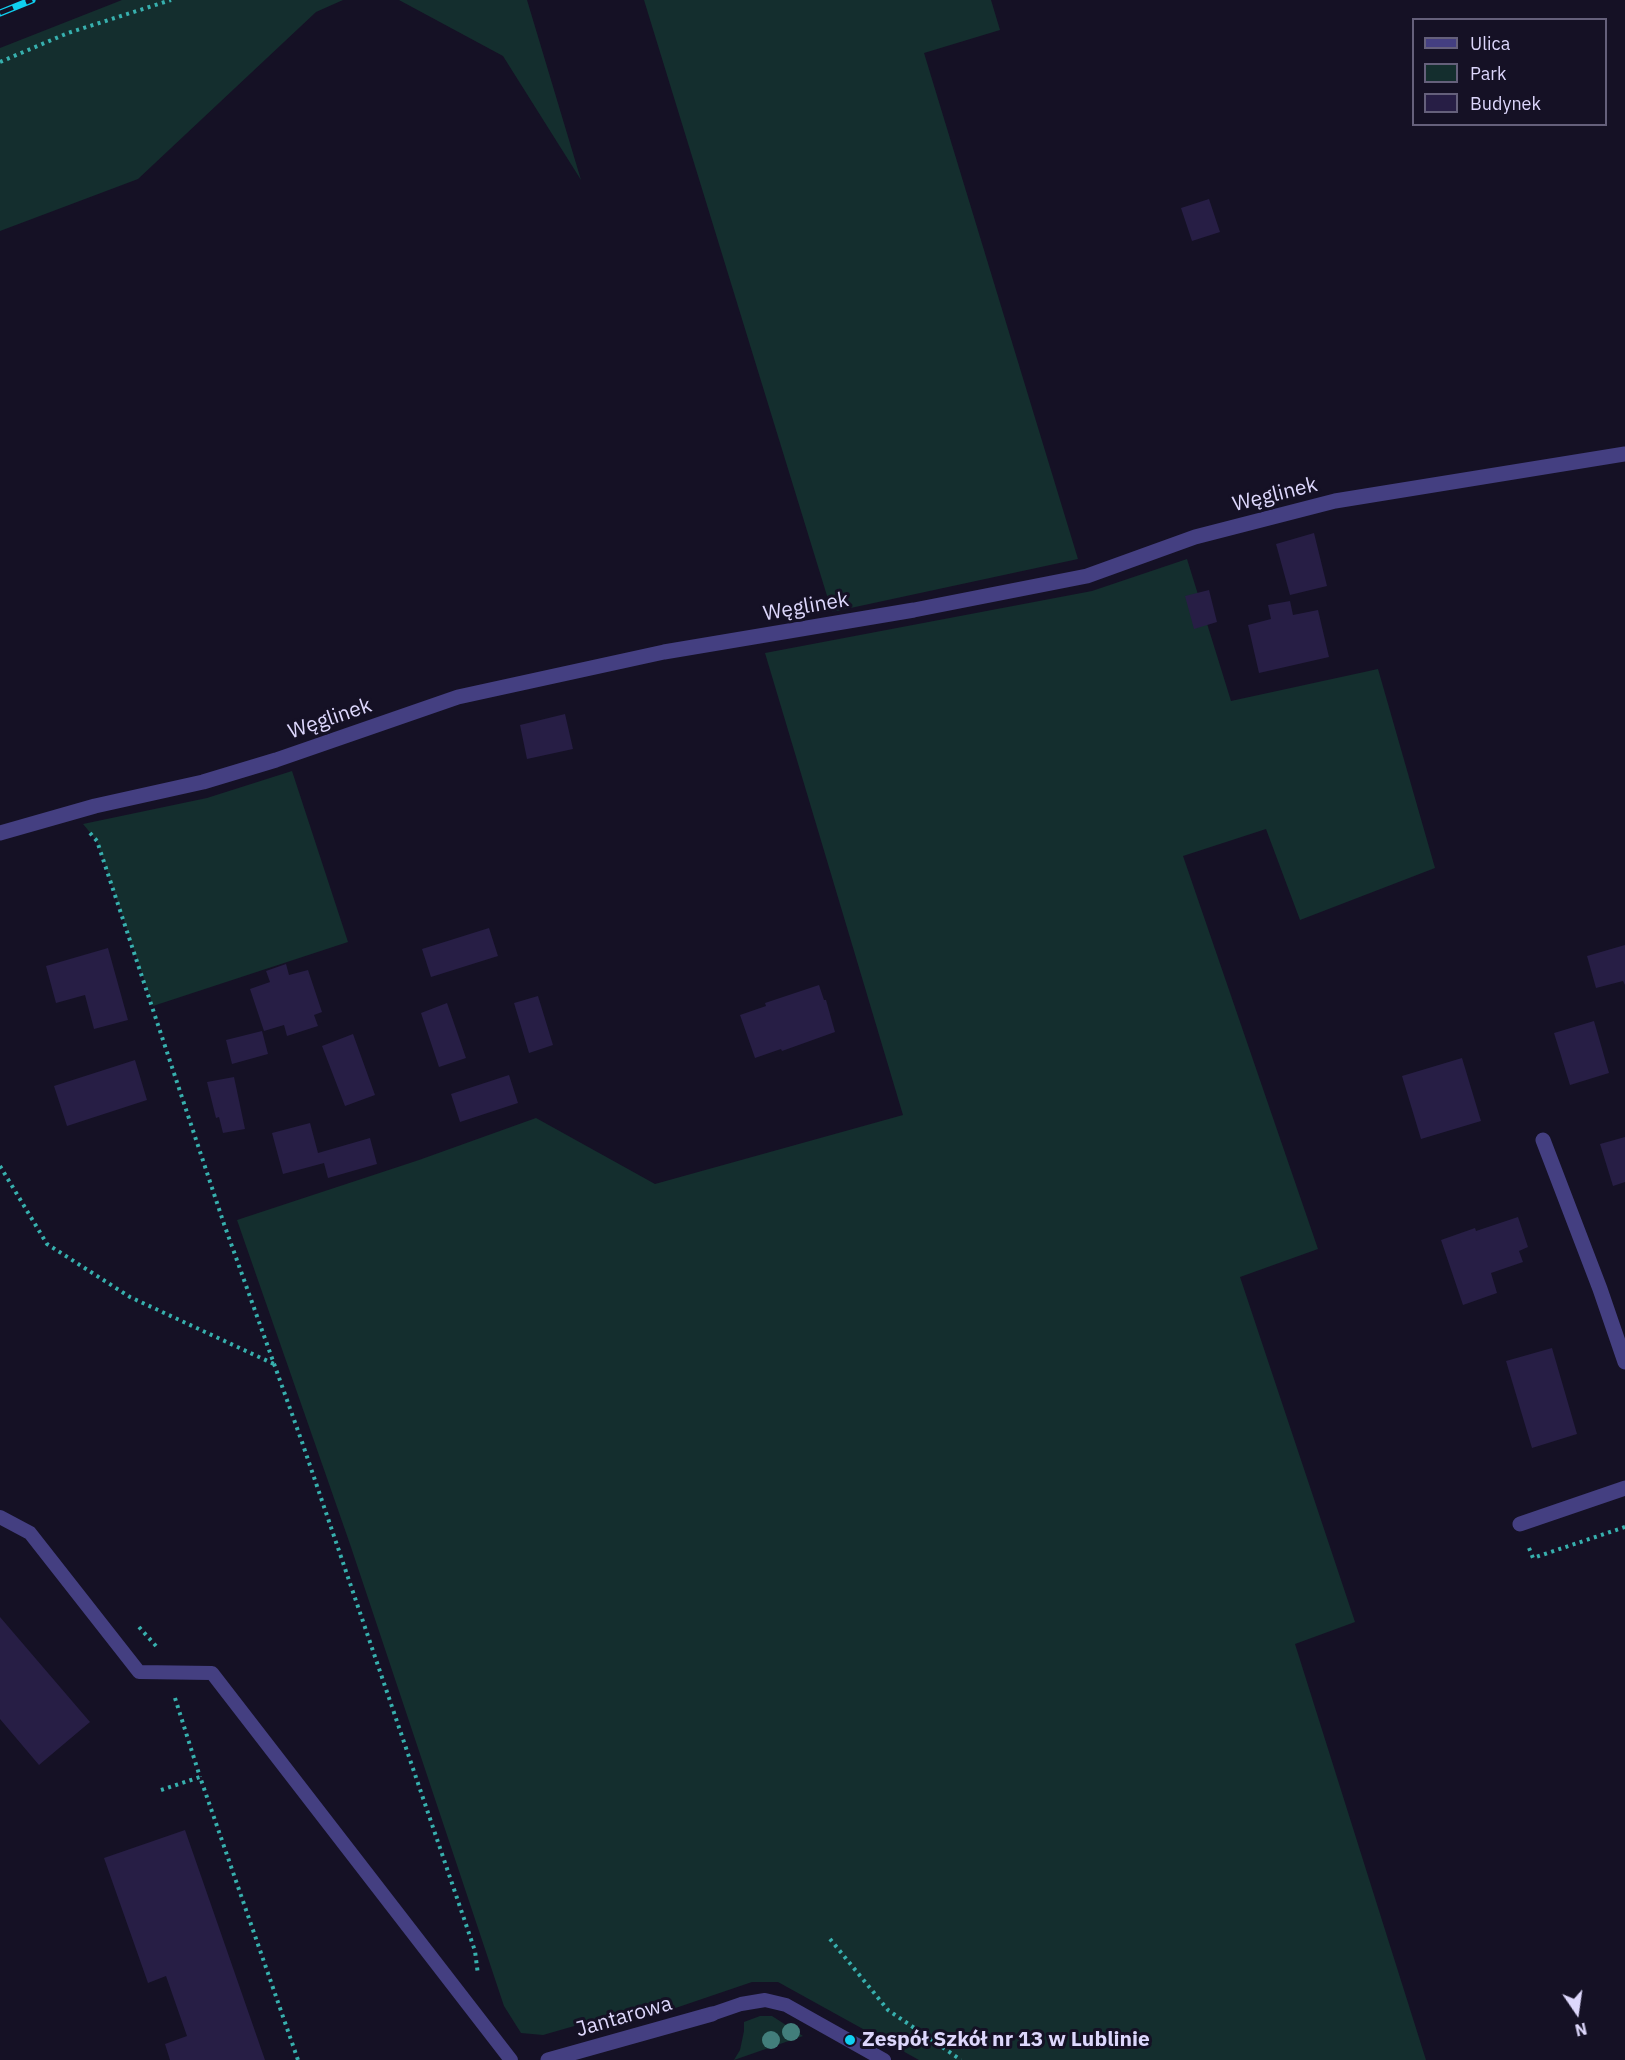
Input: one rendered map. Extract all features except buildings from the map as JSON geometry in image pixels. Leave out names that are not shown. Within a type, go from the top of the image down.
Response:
[{"type":"street","name":"Węglinek","points":[[0,833],[266,764],[458,697],[664,652],[914,610],[1087,576],[1195,537],[1335,501],[1625,454]]},
{"type":"street","points":[[1543,1140],[1600,1289],[1625,1362]]},
{"type":"street","points":[[1520,1524],[1625,1488]]},
{"type":"street","name":"Jantarowa","points":[[548,2060],[712,2014]]},
{"type":"lane","points":[[0,1517],[30,1533],[139,1672],[212,1673],[511,2060]]},
{"type":"lane","points":[[712,2014],[741,2004],[765,2000],[786,2005],[884,2060]]},
{"type":"path","points":[[0,62],[68,33],[171,0]]},
{"type":"path","points":[[72,813],[97,841],[224,1224],[475,1952],[480,1985]]},
{"type":"path","points":[[0,1166],[47,1244],[130,1297],[274,1364]]},
{"type":"path","points":[[1520,1524],[1533,1558],[1625,1527]]},
{"type":"path","points":[[161,1790],[200,1777],[298,2060]]},
{"type":"path","points":[[830,1939],[888,2010],[961,2060]]},
{"type":"green space","points":[[122,0],[343,0],[316,12],[138,179],[0,231],[0,48]]},
{"type":"green space","points":[[399,0],[527,0],[581,180],[503,56]]},
{"type":"green space","points":[[644,0],[991,0],[1000,30],[924,53],[1078,559],[832,612]]},
{"type":"green space","points":[[1187,559],[1231,701],[1378,669],[1435,868],[1300,920],[1266,829],[1183,856],[1318,1249],[1240,1277],[1355,1622],[1295,1644],[1426,2060],[919,2060],[778,1982],[752,1982],[652,2016],[644,2006],[543,2035],[521,2033],[504,2006],[351,1547],[237,1220],[419,1160],[536,1118],[655,1184],[903,1115],[765,653],[1092,591]]},
{"type":"green space","points":[[292,771],[348,942],[153,1006],[97,841],[83,824],[207,798]]},
{"type":"green space","points":[[760,2016],[772,2016],[803,2036],[734,2060],[740,2050],[744,2022]]},
{"type":"railway","points":[[0,13],[32,0]]},
{"type":"place","name":"Zespół Szkół nr 13 w Lublinie","points":[[850,2040]]}]
